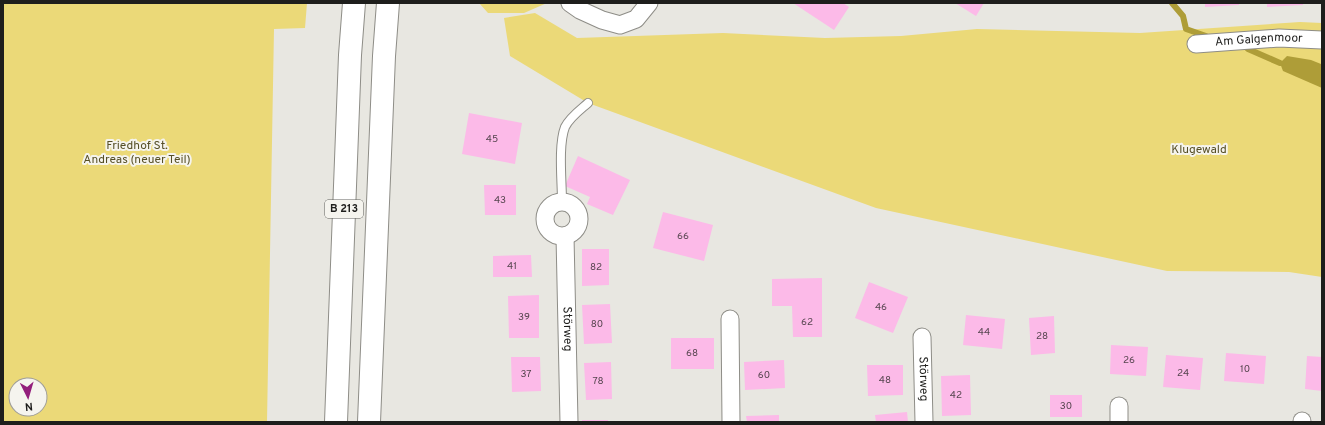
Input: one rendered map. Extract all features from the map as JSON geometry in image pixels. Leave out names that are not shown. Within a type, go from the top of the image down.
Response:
[{"type":"highway","name":"B 213","points":[[335,420],[350,55],[354,3]]},
{"type":"highway","name":"B 213","points":[[370,417],[384,56],[388,3]]},
{"type":"street","points":[[570,3],[580,10],[602,20],[620,25],[636,19],[650,3]]},
{"type":"street","name":"Am Galgenmoor","points":[[1196,44],[1279,38],[1322,40]]},
{"type":"street","points":[[562,201],[572,204],[578,212],[579,222],[574,231],[565,236],[556,235],[548,229],[545,220],[546,211],[553,204],[562,201]]},
{"type":"street","name":"Störweg","points":[[565,236],[569,422]]},
{"type":"street","points":[[730,319],[731,422]]},
{"type":"street","name":"Störweg","points":[[922,337],[924,422]]},
{"type":"lane","points":[[562,201],[561,144],[565,128],[573,115],[588,103]]},
{"type":"green space","name":"Friedhof St. Andreas (neuer Teil)","points":[[3,3],[307,3],[305,28],[274,29],[267,422],[3,422]]},
{"type":"green space","points":[[479,3],[547,3],[524,13],[488,13]]},
{"type":"green space","name":"Klugewald","points":[[535,13],[577,38],[723,33],[825,38],[901,36],[977,29],[1140,33],[1300,22],[1322,23],[1322,277],[1289,272],[1167,271],[876,208],[588,103],[510,56],[504,18]]},
{"type":"shaded area","points":[[1287,56],[1311,60],[1321,64],[1322,88],[1283,71],[1280,63]]},
{"type":"building","points":[[793,3],[843,3],[849,7],[834,30]]},
{"type":"building","points":[[955,3],[984,3],[976,16]]},
{"type":"building","points":[[1205,3],[1239,3],[1239,5],[1205,7]]},
{"type":"building","points":[[1267,3],[1303,3],[1303,5],[1267,7]]},
{"type":"building","points":[[469,113],[522,123],[515,164],[462,154]]},
{"type":"building","points":[[578,156],[630,180],[613,215],[587,204],[590,197],[565,186]]},
{"type":"building","points":[[484,185],[516,185],[516,215],[485,215]]},
{"type":"building","points":[[663,212],[713,225],[704,261],[653,248]]},
{"type":"building","points":[[582,249],[609,249],[609,285],[582,286]]},
{"type":"building","points":[[531,255],[532,277],[493,277],[493,256]]},
{"type":"building","points":[[822,278],[822,337],[793,337],[792,306],[772,306],[772,279]]},
{"type":"building","points":[[869,282],[908,297],[893,333],[855,318]]},
{"type":"building","points":[[539,295],[539,338],[509,338],[508,296]]},
{"type":"building","points":[[610,304],[612,343],[584,344],[582,305]]},
{"type":"building","points":[[966,315],[1005,319],[1002,349],[963,345]]},
{"type":"building","points":[[1054,316],[1055,353],[1031,355],[1029,318]]},
{"type":"building","points":[[671,338],[714,338],[714,369],[671,369]]},
{"type":"building","points":[[1111,345],[1148,347],[1146,376],[1110,374]]},
{"type":"building","points":[[1226,353],[1266,356],[1264,384],[1224,381]]},
{"type":"building","points":[[1166,355],[1203,358],[1200,390],[1163,387]]},
{"type":"building","points":[[1307,356],[1322,357],[1322,391],[1305,389]]},
{"type":"building","points":[[511,357],[540,357],[541,391],[512,392]]},
{"type":"building","points":[[784,360],[785,388],[745,390],[744,362]]},
{"type":"building","points":[[611,362],[612,399],[586,400],[584,363]]},
{"type":"building","points":[[867,365],[903,365],[903,395],[868,396]]},
{"type":"building","points":[[970,375],[971,415],[942,416],[941,376]]},
{"type":"building","points":[[1050,395],[1082,395],[1082,417],[1050,417]]},
{"type":"building","points":[[907,412],[908,422],[876,422],[875,415]]},
{"type":"building","points":[[779,415],[779,422],[747,422],[746,416]]},
{"type":"building","points":[[582,420],[608,420],[608,422],[582,422]]},
{"type":"waterway","points":[[1172,3],[1183,16],[1186,29],[1206,36]]},
{"type":"waterway","points":[[1248,49],[1280,63]]}]
